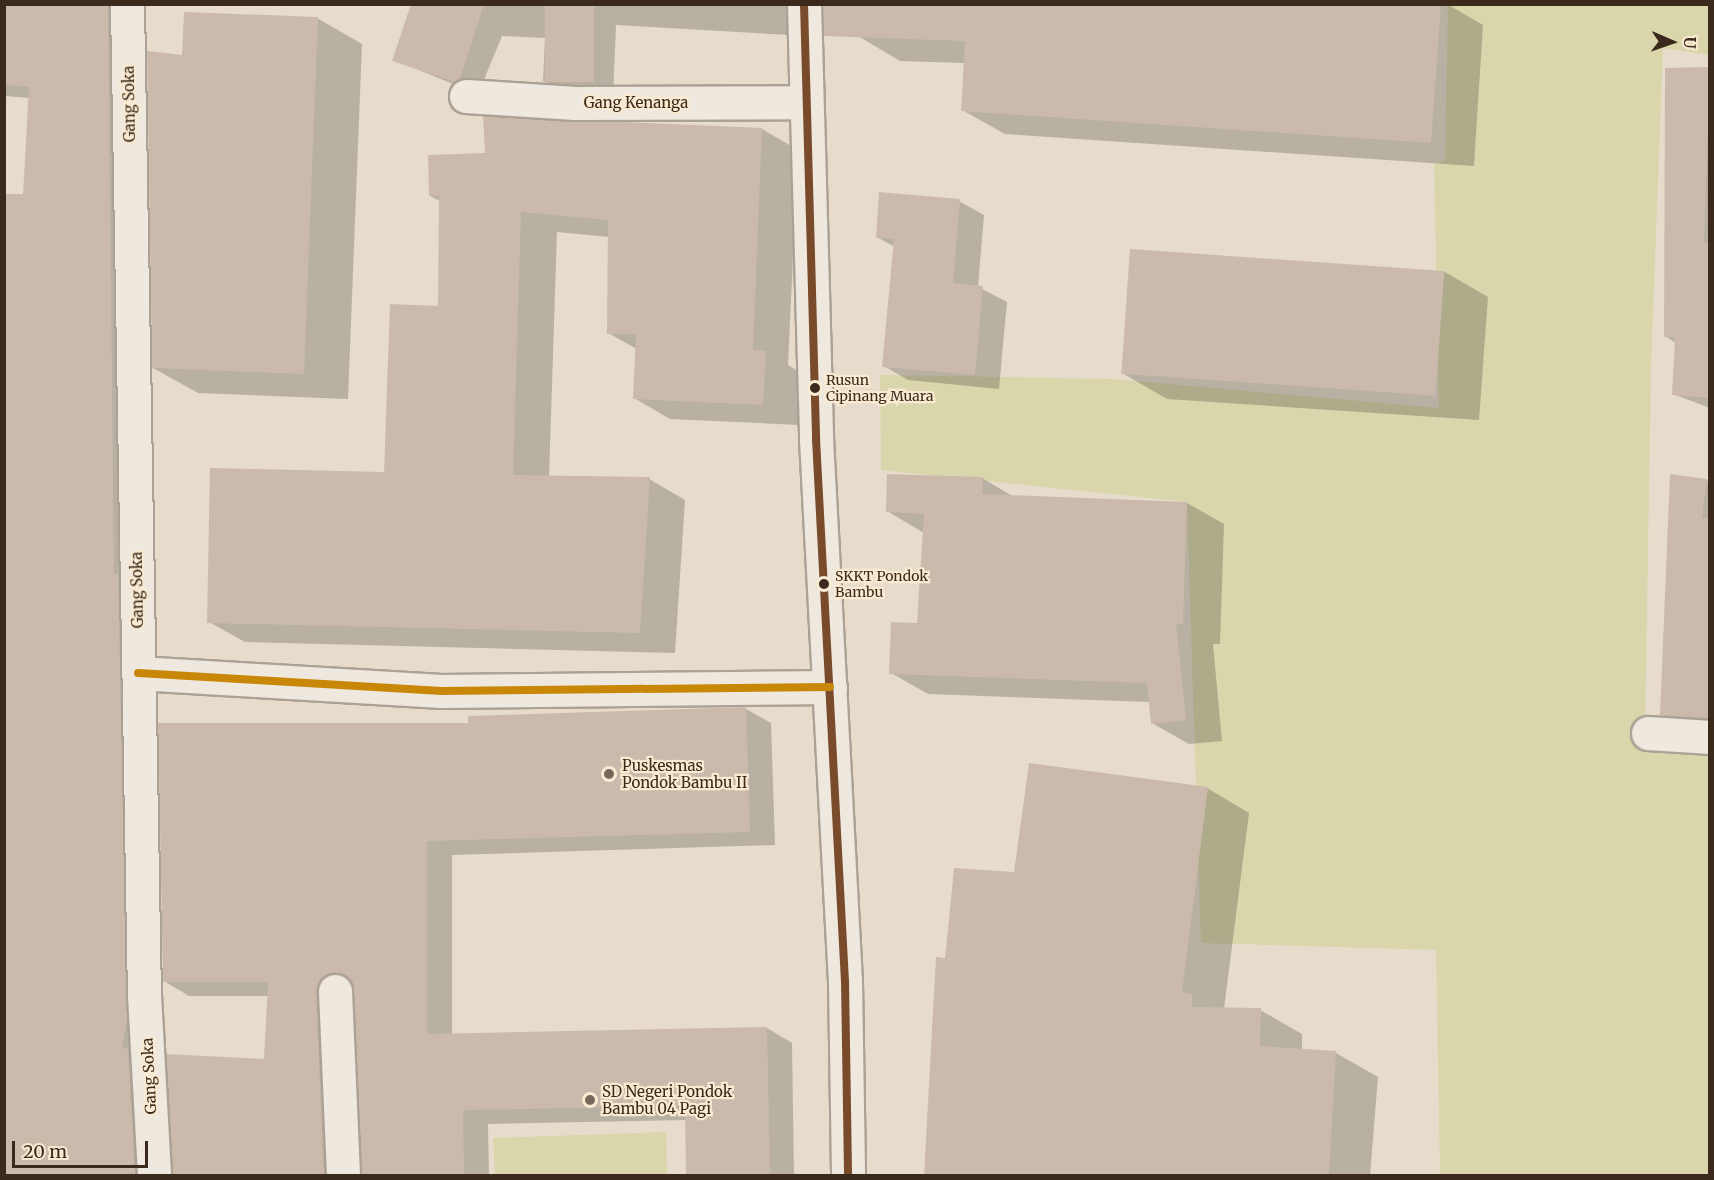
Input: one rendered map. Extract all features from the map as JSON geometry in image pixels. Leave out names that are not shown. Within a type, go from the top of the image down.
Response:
[{"type":"street","name":"Gang Soka","points":[[127,4],[138,673],[154,1176]]},
{"type":"street","points":[[804,4],[830,687],[845,981],[848,1176]]},
{"type":"street","name":"Gang Kenanga","points":[[466,96],[575,103],[806,102]]},
{"type":"street","points":[[138,673],[441,691],[830,687]]},
{"type":"street","points":[[1648,734],[1710,737]]},
{"type":"street","points":[[335,991],[343,1176]]},
{"type":"shaded area","points":[[1448,5],[1709,5],[1709,55],[1663,48],[1651,368],[1645,734],[1709,739],[1709,1175],[1440,1175],[1436,950],[1201,943],[1187,502],[881,470],[880,375],[1113,379],[1439,408],[1434,164],[1445,160]]},
{"type":"shaded area","points":[[666,1132],[667,1175],[495,1175],[493,1138]]},
{"type":"building","points":[[4,4],[108,4],[114,574],[118,574],[127,1020],[122,1048],[128,1049],[135,1176],[4,1176],[4,194],[23,194],[29,87],[4,85]]},
{"type":"building","points":[[411,4],[484,4],[460,79],[455,82],[392,61]]},
{"type":"building","points":[[545,4],[594,4],[594,82],[545,82]]},
{"type":"building","points":[[823,4],[1441,4],[1431,143],[961,111],[965,41],[824,36]]},
{"type":"building","points":[[184,12],[318,17],[304,374],[152,368],[147,51],[182,55]]},
{"type":"building","points":[[1710,67],[1704,243],[1710,243],[1710,398],[1672,395],[1675,338],[1664,337],[1665,68]]},
{"type":"building","points":[[483,116],[762,128],[753,350],[766,351],[763,405],[633,399],[636,334],[607,334],[608,220],[521,212],[513,475],[650,477],[640,633],[207,623],[210,468],[384,472],[390,304],[438,306],[439,196],[429,196],[428,155],[485,153]]},
{"type":"building","points":[[879,192],[960,199],[953,283],[983,286],[975,375],[882,367],[894,239],[876,238]]},
{"type":"building","points":[[1130,249],[1444,271],[1436,396],[1121,374]]},
{"type":"building","points":[[887,474],[983,477],[982,494],[1187,502],[1183,624],[1176,624],[1186,720],[1151,724],[1147,683],[889,674],[891,622],[917,623],[924,514],[886,512]]},
{"type":"building","points":[[1670,474],[1707,479],[1702,518],[1708,518],[1710,718],[1660,715]]},
{"type":"building","points":[[746,707],[750,832],[427,841],[427,1034],[767,1027],[770,1176],[686,1176],[685,1106],[463,1110],[464,1176],[362,1176],[354,990],[350,980],[335,972],[324,976],[316,992],[324,1176],[173,1176],[166,1054],[264,1059],[268,982],[163,982],[158,723],[468,723],[468,716]]},
{"type":"building","points":[[1029,763],[1208,787],[1182,992],[1192,994],[1192,1007],[1261,1008],[1260,1046],[1336,1051],[1329,1176],[924,1176],[936,957],[945,958],[954,868],[1014,872]]},
{"type":"transit line","points":[[804,4],[816,439],[845,981],[848,1176]]},
{"type":"transit line","points":[[138,673],[441,691],[830,687]]},
{"type":"place","name":"Rusun Cipinang Muara","points":[[815,388]]},
{"type":"place","name":"SKKT Pondok Bambu","points":[[824,584]]},
{"type":"place","name":"Puskesmas Pondok Bambu II","points":[[609,774]]},
{"type":"place","name":"SD Negeri Pondok Bambu 04 Pagi","points":[[590,1100]]}]
